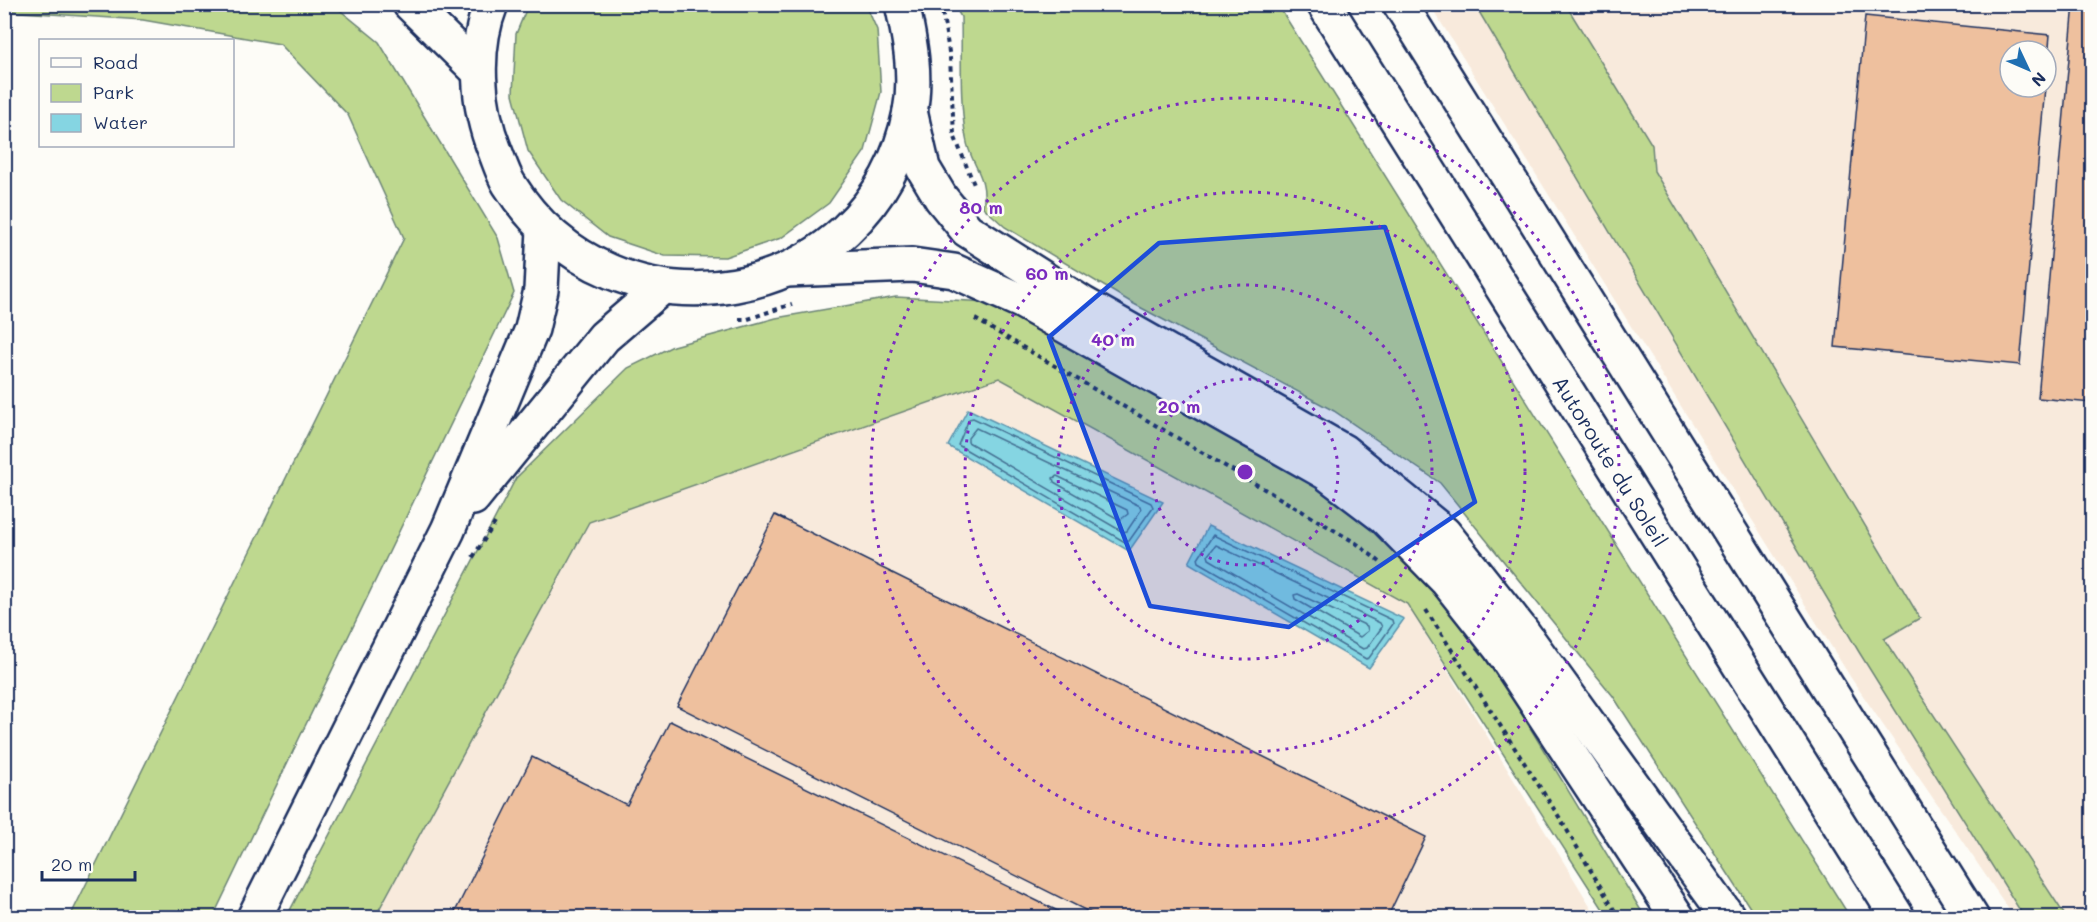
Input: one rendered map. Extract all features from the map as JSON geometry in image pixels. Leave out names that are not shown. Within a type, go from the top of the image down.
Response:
[{"type":"main road","points":[[410,4],[478,71]]},
{"type":"main road","points":[[491,4],[486,16],[478,71],[486,129],[508,183],[544,229],[598,268],[661,288],[725,289],[787,270],[832,243],[868,206],[895,161],[910,111],[913,54],[903,4]]},
{"type":"main road","name":"Autoroute du Soleil","points":[[1324,4],[1898,918]]},
{"type":"main road","points":[[1400,4],[1972,918]]},
{"type":"main road","points":[[910,111],[923,168],[941,198],[967,230],[1082,303],[1343,451],[1444,532],[1521,630],[1730,918]]},
{"type":"main road","points":[[254,918],[447,530],[532,329],[541,290],[544,229]]},
{"type":"main road","points":[[787,270],[912,265],[954,272],[1023,302],[1325,472],[1384,517],[1447,581],[1500,648],[1678,918]]},
{"type":"main road","points":[[447,530],[604,336],[661,288]]},
{"type":"path","points":[[941,4],[950,57],[954,135],[975,182],[975,190]]},
{"type":"path","points":[[736,320],[748,319],[800,301]]},
{"type":"path","points":[[974,318],[1356,543],[1388,569]]},
{"type":"path","points":[[468,566],[499,515]]},
{"type":"path","points":[[1425,609],[1561,819],[1619,918]]},
{"type":"highlighted area","points":[[1385,227],[1475,502],[1289,627],[1150,606],[1049,337],[1159,243]]},
{"type":"shaded area","points":[[1430,5],[2092,5],[2092,917],[2014,917],[1851,678]]},
{"type":"shaded area","points":[[999,378],[1407,604],[1597,917],[375,918],[589,522]]},
{"type":"green space","points":[[328,4],[336,7],[379,42],[498,238],[514,293],[213,917],[70,917],[404,238],[348,115],[280,44],[143,20],[5,11],[5,5]]},
{"type":"green space","points":[[528,5],[866,5],[877,30],[881,92],[865,151],[829,203],[781,238],[725,257],[665,256],[608,237],[561,200],[528,151],[513,94],[516,34]]},
{"type":"green space","points":[[954,5],[1278,5],[1850,917],[1756,917],[1613,696],[1440,483],[1334,411],[1134,304],[1005,227],[983,207],[983,187],[966,138],[962,93],[961,17]]},
{"type":"green space","points":[[1475,5],[1566,5],[1652,145],[1654,171],[1920,618],[1884,639],[2066,917],[2024,917],[1859,652]]},
{"type":"green space","points":[[896,297],[988,302],[1253,448],[1347,506],[1420,572],[1484,652],[1645,917],[1608,917],[1407,604],[999,378],[589,522],[375,917],[286,918],[516,478],[628,368],[673,346],[776,318]]},
{"type":"water","points":[[968,409],[1163,502],[1129,551],[948,446]]},
{"type":"water","points":[[1208,526],[1404,619],[1369,668],[1189,563]]},
{"type":"building","points":[[2074,4],[2092,4],[2092,403],[2038,398]]},
{"type":"building","points":[[1865,16],[2050,35],[2050,39],[1998,39],[1998,99],[2044,99],[2020,365],[1835,347]]},
{"type":"building","points":[[775,515],[1426,837],[1387,918],[1101,918],[677,706]]},
{"type":"building","points":[[670,721],[1072,918],[452,918],[532,757],[627,805]]}]
